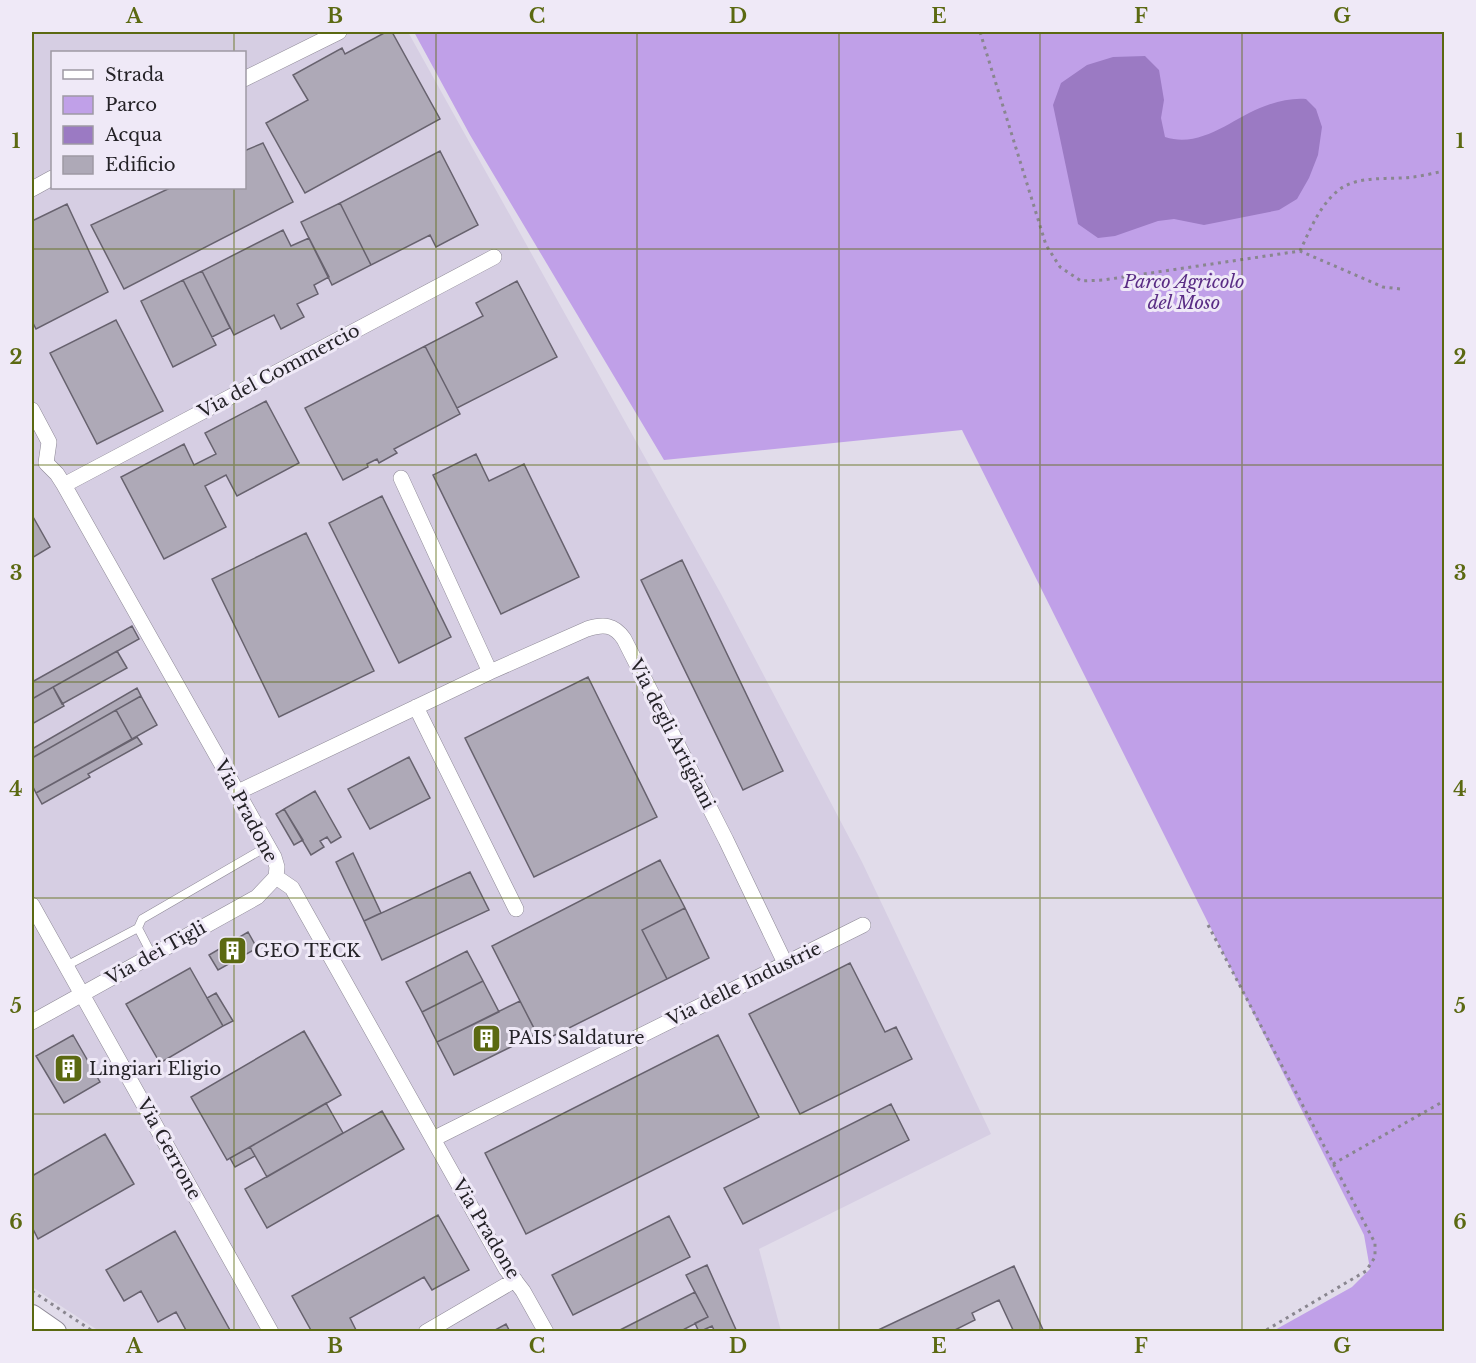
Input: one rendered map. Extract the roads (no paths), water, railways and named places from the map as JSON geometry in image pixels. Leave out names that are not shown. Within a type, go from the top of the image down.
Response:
[{"type":"main road","points":[[32,1316],[55,1332]]},
{"type":"street","points":[[246,78],[339,32]]},
{"type":"street","points":[[32,189],[51,179]]},
{"type":"street","name":"Via del Commercio","points":[[64,485],[494,257]]},
{"type":"street","name":"Via Pradone","points":[[32,410],[49,442],[39,463],[64,485],[268,846],[277,867],[276,877],[292,888],[506,1269],[546,1332]]},
{"type":"street","points":[[401,478],[490,672]]},
{"type":"street","name":"Via degli Artigiani","points":[[238,792],[490,672],[587,629],[599,625],[610,626],[620,632],[726,840],[785,963]]},
{"type":"street","points":[[416,707],[516,909]]},
{"type":"street","name":"Via dei Tigli","points":[[32,1022],[256,897],[276,877]]},
{"type":"street","name":"Via Gerrone","points":[[32,905],[271,1332]]},
{"type":"street","name":"Via delle Industrie","points":[[433,1139],[863,925]]},
{"type":"street","points":[[426,1332],[515,1280]]},
{"type":"lane","points":[[66,966],[138,928],[142,919],[268,846]]},
{"type":"lane","points":[[138,928],[152,955]]},
{"type":"water","points":[[1145,56],[1159,70],[1164,100],[1161,118],[1165,137],[1179,140],[1204,136],[1270,104],[1290,99],[1306,99],[1316,109],[1322,127],[1318,155],[1297,199],[1279,210],[1204,225],[1174,219],[1158,221],[1115,236],[1098,238],[1078,224],[1053,105],[1061,83],[1087,65],[1113,57]]},
{"type":"place","name":"GEO TECK","points":[[233,951]]},
{"type":"place","name":"PAIS Saldature","points":[[487,1038]]},
{"type":"place","name":"Lingiari Eligio","points":[[68,1069]]},
{"type":"park label","name":"Parco Agricolo del Moso","points":[[1184,292]]}]
